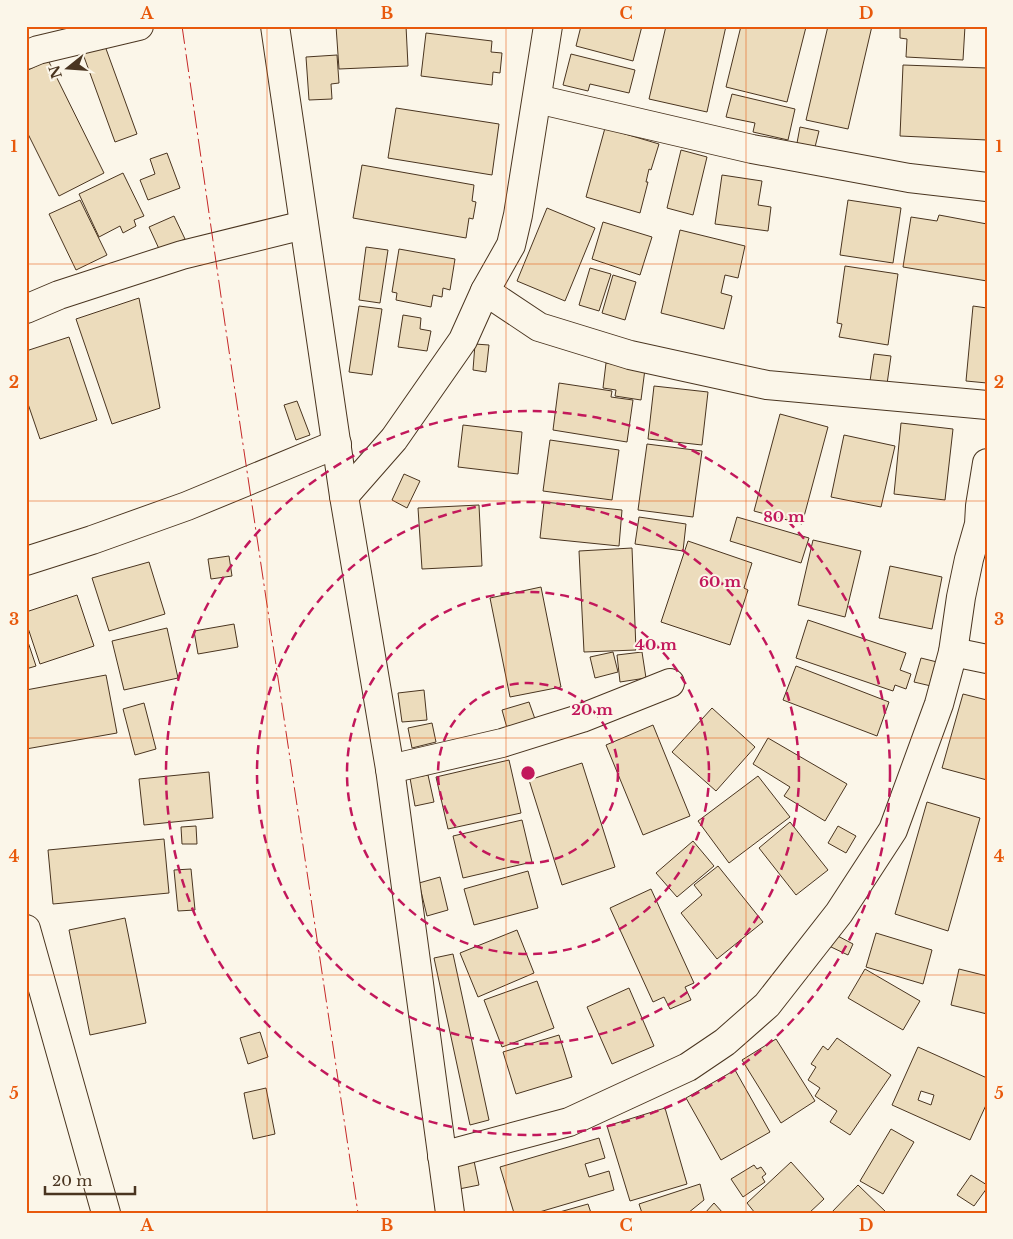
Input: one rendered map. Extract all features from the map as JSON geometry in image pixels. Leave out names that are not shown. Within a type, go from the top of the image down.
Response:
[{"type":"street","points":[[26,55],[38,50],[139,26]]},
{"type":"street","points":[[275,26],[344,496],[390,769],[450,1213]]},
{"type":"street","points":[[344,496],[394,439],[463,340],[485,291],[511,245],[518,215],[548,26]]},
{"type":"street","points":[[537,99],[752,149],[909,178],[987,187]]},
{"type":"street","points":[[26,309],[59,295],[182,255],[304,226]]},
{"type":"street","points":[[485,291],[539,327],[630,355],[767,385],[987,405]]},
{"type":"street","points":[[26,561],[187,506],[337,444]]},
{"type":"street","points":[[442,1156],[569,1122],[688,1067],[725,1042],[767,1004],[839,913],[894,830],[939,704],[953,652],[968,560],[979,524],[987,463]]},
{"type":"street","points":[[953,652],[987,659]]},
{"type":"street","points":[[390,769],[502,743],[564,724],[670,682]]},
{"type":"street","points":[[26,930],[106,1213]]},
{"type":"building","points":[[336,26],[406,26],[408,66],[339,69]]},
{"type":"building","points":[[581,26],[642,26],[633,61],[576,46]]},
{"type":"building","points":[[666,26],[726,26],[707,112],[649,99]]},
{"type":"building","points":[[741,26],[806,27],[787,102],[726,87]]},
{"type":"building","points":[[828,26],[872,26],[848,129],[806,120]]},
{"type":"building","points":[[900,26],[965,26],[963,60],[906,57],[907,39],[900,38]]},
{"type":"building","points":[[426,33],[492,41],[491,52],[502,53],[500,73],[493,72],[492,85],[421,76]]},
{"type":"building","points":[[105,46],[137,134],[115,142],[83,54]]},
{"type":"building","points":[[571,54],[635,70],[629,93],[590,84],[588,91],[563,85]]},
{"type":"building","points":[[337,55],[339,83],[331,84],[332,99],[309,100],[306,57]]},
{"type":"building","points":[[48,60],[104,173],[59,196],[26,130],[26,71]]},
{"type":"building","points":[[903,65],[987,68],[987,140],[900,136]]},
{"type":"building","points":[[732,94],[795,109],[788,140],[753,132],[755,123],[726,117]]},
{"type":"building","points":[[396,108],[499,124],[492,175],[388,158]]},
{"type":"building","points":[[800,127],[819,131],[815,147],[797,143]]},
{"type":"building","points":[[605,128],[659,144],[651,170],[649,169],[646,182],[648,182],[640,213],[586,197]]},
{"type":"building","points":[[681,150],[707,157],[693,215],[667,208]]},
{"type":"building","points":[[167,153],[180,188],[148,200],[140,180],[155,174],[150,159]]},
{"type":"building","points":[[362,165],[474,185],[472,201],[476,202],[473,219],[469,218],[466,238],[353,218]]},
{"type":"building","points":[[123,173],[144,216],[134,220],[136,226],[123,233],[120,226],[99,237],[79,194]]},
{"type":"building","points":[[722,175],[762,181],[758,205],[771,207],[768,231],[715,224]]},
{"type":"building","points":[[80,200],[107,255],[76,270],[49,214]]},
{"type":"building","points":[[848,200],[901,208],[893,263],[840,255]]},
{"type":"building","points":[[547,208],[595,228],[565,301],[517,281]]},
{"type":"building","points":[[939,215],[987,224],[987,281],[903,267],[911,217],[937,221]]},
{"type":"building","points":[[174,216],[185,239],[160,251],[149,227]]},
{"type":"building","points":[[603,222],[652,237],[640,275],[592,259]]},
{"type":"building","points":[[680,230],[745,246],[738,278],[725,275],[721,293],[732,296],[724,329],[661,313]]},
{"type":"building","points":[[366,247],[388,250],[380,303],[359,300]]},
{"type":"building","points":[[399,249],[455,259],[450,290],[443,288],[442,297],[433,295],[431,307],[396,300],[397,293],[392,292]]},
{"type":"building","points":[[845,266],[898,274],[888,345],[839,337],[842,324],[837,323]]},
{"type":"building","points":[[590,268],[611,274],[599,311],[579,305]]},
{"type":"building","points":[[613,275],[636,282],[625,320],[602,313]]},
{"type":"building","points":[[139,298],[160,408],[112,424],[76,319]]},
{"type":"building","points":[[359,306],[382,309],[372,375],[349,372]]},
{"type":"building","points":[[973,306],[987,308],[987,383],[966,381]]},
{"type":"building","points":[[403,315],[421,318],[420,329],[431,331],[427,351],[398,347]]},
{"type":"building","points":[[69,337],[97,420],[40,439],[26,398],[26,351]]},
{"type":"building","points":[[475,344],[489,345],[486,372],[473,370]]},
{"type":"building","points":[[874,354],[891,356],[887,384],[870,381]]},
{"type":"building","points":[[606,363],[645,369],[641,400],[615,396],[616,390],[603,388]]},
{"type":"building","points":[[559,383],[612,391],[611,397],[633,400],[627,442],[553,430]]},
{"type":"building","points":[[654,386],[708,392],[702,445],[648,439]]},
{"type":"building","points":[[297,401],[310,435],[296,440],[284,405]]},
{"type":"building","points":[[780,414],[828,427],[802,524],[754,511]]},
{"type":"building","points":[[901,423],[953,429],[945,500],[894,494]]},
{"type":"building","points":[[463,425],[522,432],[518,474],[458,467]]},
{"type":"building","points":[[844,435],[895,446],[881,507],[831,497]]},
{"type":"building","points":[[550,440],[619,450],[612,500],[543,491]]},
{"type":"building","points":[[647,444],[702,451],[693,517],[638,510]]},
{"type":"building","points":[[404,474],[420,481],[407,508],[392,500]]},
{"type":"building","points":[[544,502],[622,510],[619,546],[540,538]]},
{"type":"building","points":[[479,505],[482,566],[422,569],[418,508]]},
{"type":"building","points":[[639,517],[686,524],[683,551],[635,544]]},
{"type":"building","points":[[737,517],[809,538],[801,563],[730,541]]},
{"type":"building","points":[[813,540],[861,551],[845,617],[798,605]]},
{"type":"building","points":[[688,541],[752,563],[744,588],[748,590],[730,645],[661,622]]},
{"type":"building","points":[[632,548],[636,650],[584,652],[579,551]]},
{"type":"building","points":[[229,556],[232,576],[211,579],[208,559]]},
{"type":"building","points":[[149,562],[165,614],[109,631],[92,578]]},
{"type":"building","points":[[890,566],[942,577],[932,629],[879,618]]},
{"type":"building","points":[[541,587],[561,687],[510,697],[490,598]]},
{"type":"building","points":[[77,595],[94,646],[40,664],[26,622],[26,612]]},
{"type":"building","points":[[808,620],[906,653],[900,670],[911,674],[906,689],[895,685],[893,691],[796,658]]},
{"type":"building","points":[[234,624],[238,647],[198,654],[194,631]]},
{"type":"building","points":[[167,628],[178,678],[124,690],[112,641]]},
{"type":"building","points":[[26,636],[36,666],[26,669]]},
{"type":"building","points":[[613,652],[618,672],[595,678],[590,657]]},
{"type":"building","points":[[642,652],[646,678],[620,682],[617,655]]},
{"type":"building","points":[[921,658],[937,662],[931,686],[914,682]]},
{"type":"building","points":[[796,666],[889,702],[877,736],[783,700]]},
{"type":"building","points":[[106,675],[117,733],[26,749],[26,690]]},
{"type":"building","points":[[424,690],[427,720],[402,722],[398,693]]},
{"type":"building","points":[[963,694],[987,700],[987,780],[942,768]]},
{"type":"building","points":[[529,702],[535,719],[507,728],[502,710]]},
{"type":"building","points":[[144,703],[156,749],[135,755],[123,709]]},
{"type":"building","points":[[712,708],[755,747],[716,791],[672,752]]},
{"type":"building","points":[[432,723],[436,742],[412,748],[408,728]]},
{"type":"building","points":[[653,725],[690,816],[643,835],[606,745]]},
{"type":"building","points":[[768,738],[847,784],[825,821],[784,796],[790,787],[753,764]]},
{"type":"building","points":[[509,760],[521,813],[448,829],[436,777]]},
{"type":"building","points":[[582,763],[615,867],[562,885],[529,780]]},
{"type":"building","points":[[209,772],[213,818],[144,825],[139,779]]},
{"type":"building","points":[[428,775],[434,802],[415,806],[410,778]]},
{"type":"building","points":[[758,776],[790,817],[729,863],[698,821]]},
{"type":"building","points":[[927,802],[980,818],[948,931],[895,914]]},
{"type":"building","points":[[522,820],[532,862],[463,878],[453,836]]},
{"type":"building","points":[[790,822],[828,870],[796,895],[759,848]]},
{"type":"building","points":[[196,826],[197,844],[182,844],[181,827]]},
{"type":"building","points":[[838,826],[856,836],[846,853],[828,843]]},
{"type":"building","points":[[164,839],[169,893],[53,904],[48,850]]},
{"type":"building","points":[[693,841],[714,866],[677,897],[656,873]]},
{"type":"building","points":[[718,866],[763,922],[717,959],[681,913],[702,895],[694,885]]},
{"type":"building","points":[[191,869],[195,910],[178,911],[174,870]]},
{"type":"building","points":[[528,871],[538,908],[474,925],[464,889]]},
{"type":"building","points":[[440,877],[448,910],[427,916],[419,883]]},
{"type":"building","points":[[651,889],[694,983],[685,987],[691,1000],[670,1009],[664,997],[653,1002],[610,908]]},
{"type":"building","points":[[125,918],[146,1023],[90,1035],[69,930]]},
{"type":"building","points":[[517,930],[534,973],[478,997],[460,953]]},
{"type":"building","points":[[876,933],[932,950],[923,984],[866,967]]},
{"type":"building","points":[[834,934],[853,944],[848,955],[829,946]]},
{"type":"building","points":[[453,954],[489,1120],[470,1125],[434,958]]},
{"type":"building","points":[[865,969],[920,1001],[903,1030],[848,998]]},
{"type":"building","points":[[959,969],[987,976],[987,1014],[951,1005]]},
{"type":"building","points":[[537,981],[554,1028],[502,1047],[484,1000]]},
{"type":"building","points":[[629,988],[654,1046],[612,1064],[587,1007]]},
{"type":"building","points":[[260,1032],[268,1057],[248,1064],[240,1038]]},
{"type":"building","points":[[559,1035],[572,1077],[516,1094],[503,1052]]},
{"type":"building","points":[[837,1038],[891,1075],[850,1135],[830,1122],[837,1111],[815,1096],[820,1088],[808,1080],[816,1067],[811,1064],[823,1046],[828,1050]]},
{"type":"building","points":[[776,1039],[815,1101],[781,1123],[742,1060]]},
{"type":"building","points":[[918,1047],[987,1078],[987,1103],[970,1140],[892,1105]],"holes":[[[921,1091],[934,1095],[931,1105],[918,1100]]]},
{"type":"building","points":[[735,1070],[770,1132],[721,1160],[686,1098]]},
{"type":"building","points":[[266,1088],[275,1134],[253,1139],[244,1093]]},
{"type":"building","points":[[665,1108],[687,1184],[630,1201],[607,1126]]},
{"type":"building","points":[[891,1129],[914,1142],[883,1194],[860,1181]]},
{"type":"building","points":[[599,1138],[605,1158],[585,1164],[589,1177],[609,1171],[614,1190],[536,1213],[514,1213],[500,1167]]},
{"type":"building","points":[[473,1156],[479,1185],[459,1189],[453,1160]]},
{"type":"building","points":[[791,1162],[824,1199],[809,1213],[755,1213],[747,1203]]},
{"type":"building","points":[[754,1165],[757,1169],[761,1167],[766,1174],[762,1177],[765,1182],[743,1197],[731,1179]]},
{"type":"building","points":[[971,1175],[987,1185],[987,1188],[974,1206],[957,1195]]},
{"type":"building","points":[[700,1184],[704,1200],[688,1213],[642,1213],[639,1204]]},
{"type":"building","points":[[858,1185],[887,1213],[831,1213]]},
{"type":"building","points":[[714,1203],[723,1213],[705,1213]]},
{"type":"building","points":[[588,1204],[591,1213],[556,1213]]},
{"type":"power","points":[[182,26],[358,1213]]}]
